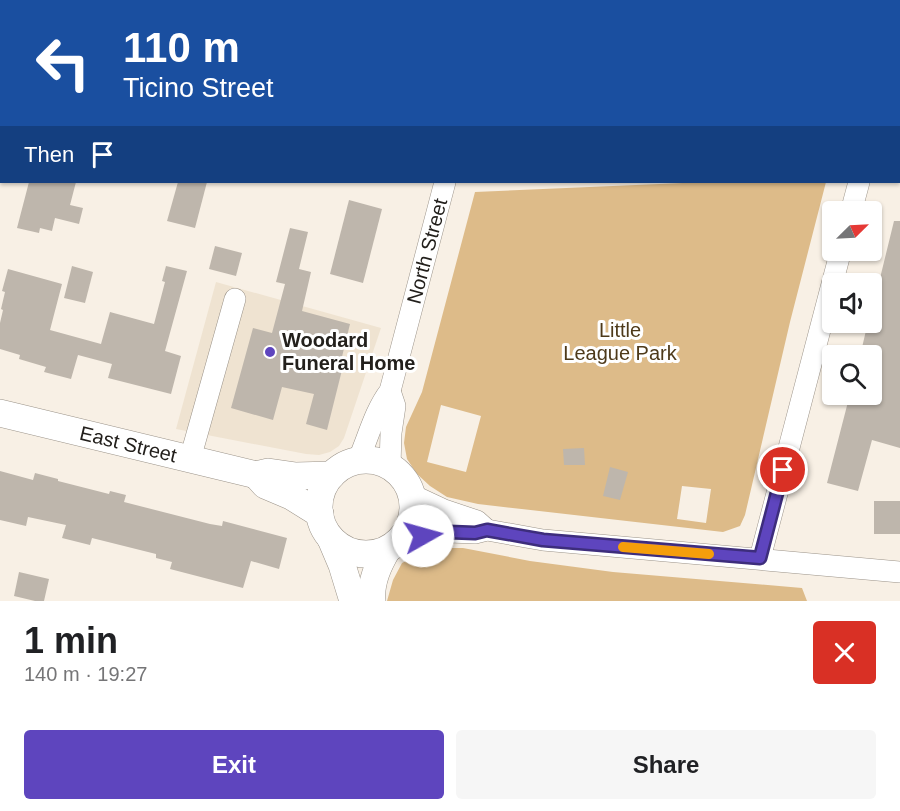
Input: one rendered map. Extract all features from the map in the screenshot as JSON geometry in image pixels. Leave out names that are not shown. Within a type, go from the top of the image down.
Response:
[{"type":"main road","name":"East Street","points":[[0,413],[256,475],[268,472],[296,476],[332,475]]},
{"type":"main road","points":[[352,601],[342,565],[324,528],[318,504],[320,494],[332,475],[358,461],[380,460],[399,473],[412,495],[414,508],[408,532],[393,546],[375,577],[372,601]]},
{"type":"main road","name":"East Street","points":[[256,475],[265,485],[291,496],[320,514]]},
{"type":"main road","points":[[331,539],[341,547],[362,554],[393,546]]},
{"type":"street","name":"North Street","points":[[358,461],[380,404],[390,391],[445,183]]},
{"type":"street","points":[[854,201],[859,183]]},
{"type":"street","points":[[760,558],[838,261]]},
{"type":"street","points":[[190,459],[236,299]]},
{"type":"street","name":"North Street","points":[[390,391],[395,406],[390,466]]},
{"type":"street","points":[[412,495],[444,510],[477,521],[487,530]]},
{"type":"street","points":[[393,546],[423,536],[449,532],[475,533],[487,530],[543,540],[900,572]]},
{"type":"shaded area","points":[[216,282],[381,328],[344,438],[339,446],[319,455],[306,454],[176,429]]},
{"type":"green space","name":"Little League Park","points":[[683,183],[826,183],[790,322],[745,515],[740,526],[723,532],[478,504],[447,497],[417,474],[407,459],[404,443],[406,427],[422,392],[475,192]],"holes":[[[441,405],[481,416],[466,472],[427,462]],[[682,486],[711,489],[706,523],[677,519]]]},
{"type":"green space","points":[[433,548],[463,548],[530,561],[613,572],[802,588],[807,601],[387,601],[393,580],[402,563]]},
{"type":"building","points":[[29,183],[76,183],[70,205],[83,208],[79,224],[55,218],[52,231],[40,228],[39,233],[17,228]]},
{"type":"building","points":[[178,183],[207,183],[195,228],[167,221]]},
{"type":"building","points":[[349,200],[382,209],[363,283],[330,274]]},
{"type":"building","points":[[894,221],[900,221],[900,448],[872,440],[858,491],[827,483],[847,405],[882,405],[882,345],[863,345],[865,333],[882,333],[881,273]]},
{"type":"building","points":[[290,228],[308,232],[299,269],[311,272],[302,311],[350,324],[339,369],[342,370],[327,430],[306,424],[314,394],[282,387],[273,420],[231,408],[253,328],[272,333],[285,284],[276,282]]},
{"type":"building","points":[[215,246],[242,253],[236,276],[209,269]]},
{"type":"building","points":[[72,266],[93,272],[85,303],[64,298]]},
{"type":"building","points":[[166,266],[187,271],[165,351],[181,356],[171,394],[108,378],[112,364],[78,355],[71,379],[44,372],[46,367],[19,359],[20,355],[0,349],[0,323],[3,310],[1,309],[5,292],[2,291],[8,269],[62,284],[50,330],[101,344],[110,312],[154,324],[165,282],[162,281]]},
{"type":"building","points":[[584,448],[585,465],[564,465],[563,449]]},
{"type":"building","points":[[610,467],[628,472],[620,500],[603,496]]},
{"type":"building","points":[[0,471],[33,480],[35,473],[109,494],[110,491],[126,495],[124,502],[210,524],[222,526],[223,521],[287,538],[279,569],[251,561],[243,588],[170,569],[172,562],[156,558],[156,554],[92,538],[90,545],[62,538],[66,525],[28,517],[26,526],[0,520]]},
{"type":"building","points":[[874,501],[900,501],[900,534],[874,534]]},
{"type":"building","points":[[19,572],[49,579],[44,601],[14,596]]},
{"type":"slow traffic","points":[[623,547],[709,554]]},
{"type":"place","name":"Woodard Funeral Home","points":[[270,352]]},
{"type":"route","points":[[423,536],[449,532],[475,533],[487,530],[543,540],[760,558],[783,470]]}]
